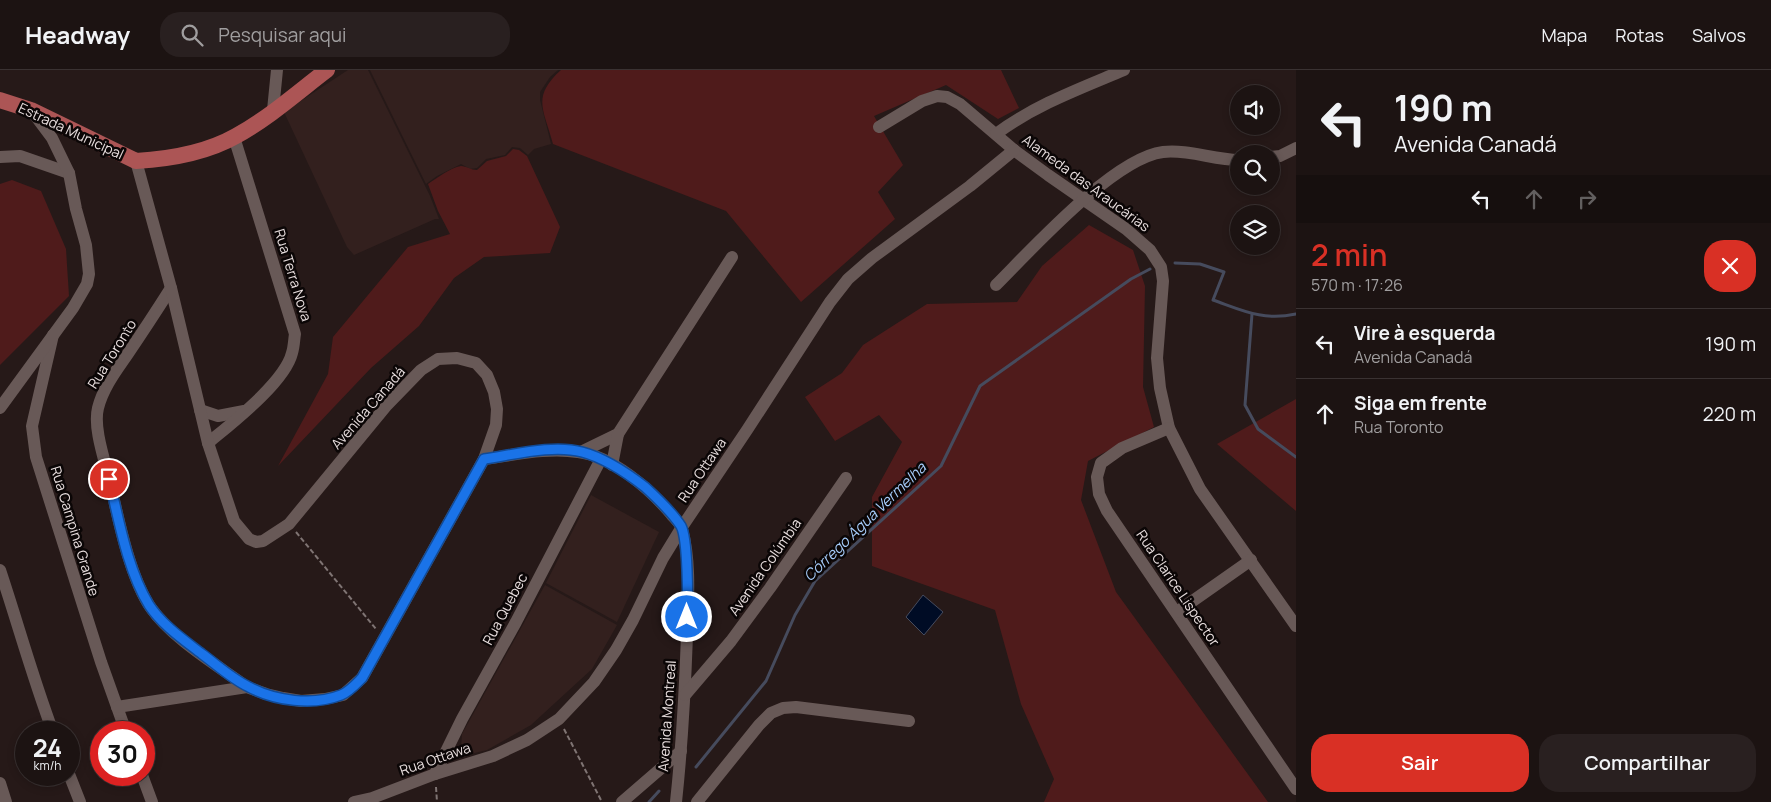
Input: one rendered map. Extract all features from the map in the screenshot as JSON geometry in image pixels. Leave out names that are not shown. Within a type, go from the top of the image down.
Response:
[{"type":"main road","name":"Estrada Municipal","points":[[0,100],[31,110],[136,160],[167,158],[194,153],[234,137],[255,125],[328,70]]},
{"type":"street","points":[[273,110],[277,70]]},
{"type":"street","points":[[996,134],[1012,122],[1046,103],[1124,70]]},
{"type":"street","name":"Alameda das Araucárias","points":[[879,127],[922,101],[937,96],[948,97],[960,104],[1014,150],[1126,229],[1150,250],[1161,267],[1163,281],[1157,358],[1160,388],[1169,428],[1200,490],[1296,626]]},
{"type":"street","points":[[0,408],[81,296],[87,284],[89,274],[86,245],[76,210],[69,173],[52,138],[31,110]]},
{"type":"street","name":"Rua Terra Nova","points":[[208,443],[248,410],[282,373],[292,354],[295,334],[234,137]]},
{"type":"street","points":[[1280,156],[1296,148]]},
{"type":"street","name":"Rua Ottawa","points":[[354,802],[372,798],[435,774],[493,756],[527,740],[559,719],[594,682],[616,650],[663,558],[682,527],[830,302],[848,279],[872,258],[970,186],[1014,150]]},
{"type":"street","points":[[996,285],[1047,233],[1084,200],[1118,172],[1145,157],[1161,152],[1174,152],[1230,159]]},
{"type":"street","points":[[0,157],[20,156],[69,173]]},
{"type":"street","name":"Avenida Canadá","points":[[117,707],[247,687],[266,694],[301,700],[325,700],[343,695],[362,678],[484,459],[496,425],[497,408],[494,392],[487,375],[476,363],[457,358],[438,359],[421,370],[387,405],[289,524],[263,542],[249,539],[234,521],[208,443],[171,288],[136,160]]},
{"type":"street","name":"Rua Quebec","points":[[435,774],[462,719],[606,462],[618,434],[732,257]]},
{"type":"street","name":"Rua Toronto","points":[[171,288],[110,381],[98,410],[97,426],[120,523],[133,568],[146,599],[163,622],[186,642],[247,687]]},
{"type":"street","name":"Rua Campina Grande","points":[[53,335],[32,426],[36,457],[122,721]]},
{"type":"street","points":[[200,410],[218,416],[248,410]]},
{"type":"street","name":"Rua Clarice Lispector","points":[[1169,428],[1122,448],[1101,463],[1097,477],[1098,494],[1296,789]]},
{"type":"street","points":[[581,452],[618,434]]},
{"type":"street","points":[[484,459],[542,451],[581,452],[606,462],[639,482],[657,498],[682,527]]},
{"type":"street","name":"Avenida Colúmbia","points":[[686,695],[770,588],[846,478]]},
{"type":"street","name":"Avenida Montreal","points":[[676,802],[686,695],[688,603],[682,527]]},
{"type":"street","points":[[1177,612],[1250,560]]},
{"type":"street","points":[[0,570],[37,690],[49,721]]},
{"type":"street","points":[[697,802],[771,712],[783,708],[796,707],[909,721]]},
{"type":"street","points":[[622,802],[681,751]]},
{"type":"street","points":[[0,784],[6,802]]},
{"type":"street","points":[[74,786],[80,802]]},
{"type":"street","points":[[146,786],[152,802]]},
{"type":"path","points":[[289,524],[384,638]]},
{"type":"path","points":[[559,719],[602,802]]},
{"type":"path","points":[[435,774],[437,802]]},
{"type":"shaded area","points":[[348,70],[368,70],[430,196],[439,219],[435,219],[354,255],[347,247],[284,112]]},
{"type":"shaded area","points":[[370,70],[558,70],[550,77],[540,92],[540,100],[551,144],[534,149],[528,155],[520,148],[512,147],[505,155],[486,159],[477,168],[470,169],[461,164],[426,184]]},
{"type":"shaded area","points":[[561,70],[1001,70],[1019,108],[998,119],[946,85],[874,116],[903,165],[878,192],[895,219],[801,302],[726,211],[553,144],[542,104],[546,88]]},
{"type":"shaded area","points":[[513,149],[519,150],[527,156],[560,227],[550,253],[484,257],[454,278],[419,326],[371,368],[278,466],[328,374],[333,337],[408,247],[450,234],[438,211],[428,184],[457,167],[463,166],[477,170],[487,161],[506,156]]},
{"type":"shaded area","points":[[12,180],[41,191],[66,249],[69,296],[0,365],[0,184]]},
{"type":"shaded area","points":[[1089,225],[1133,250],[1145,286],[1143,387],[1154,427],[1088,461],[1081,500],[1116,592],[1268,802],[1044,802],[1054,779],[1021,704],[995,610],[872,566],[872,497],[902,442],[879,415],[835,441],[805,397],[842,373],[863,345],[927,304],[1017,302],[1042,266]]},
{"type":"shaded area","points":[[1296,399],[1296,511],[1217,444]]},
{"type":"shaded area","points":[[591,495],[659,532],[617,622],[546,583]]},
{"type":"shaded area","points":[[545,585],[617,625],[592,669],[531,725],[487,750],[470,754],[461,749],[462,734]]},
{"type":"water","points":[[923,595],[943,612],[924,635],[906,617]]},
{"type":"waterway","name":"Córrego Água Vermelha","points":[[1175,263],[1200,264],[1224,272],[1213,300],[1263,316],[1296,314]]},
{"type":"waterway","name":"Córrego Água Vermelha","points":[[696,767],[766,681],[795,615],[815,581],[941,466],[980,386],[1131,279],[1150,269]]},
{"type":"waterway","points":[[1252,314],[1245,405],[1258,429],[1296,457]]},
{"type":"waterway","name":"Córrego Água Vermelha","points":[[649,802],[659,791]]},
{"type":"route","points":[[109,479],[133,568],[141,591],[151,608],[163,622],[186,642],[247,687],[266,694],[301,700],[325,700],[343,695],[362,678],[484,459],[542,451],[581,452],[601,459],[639,482],[657,498],[682,527],[686,560],[687,617]]}]
